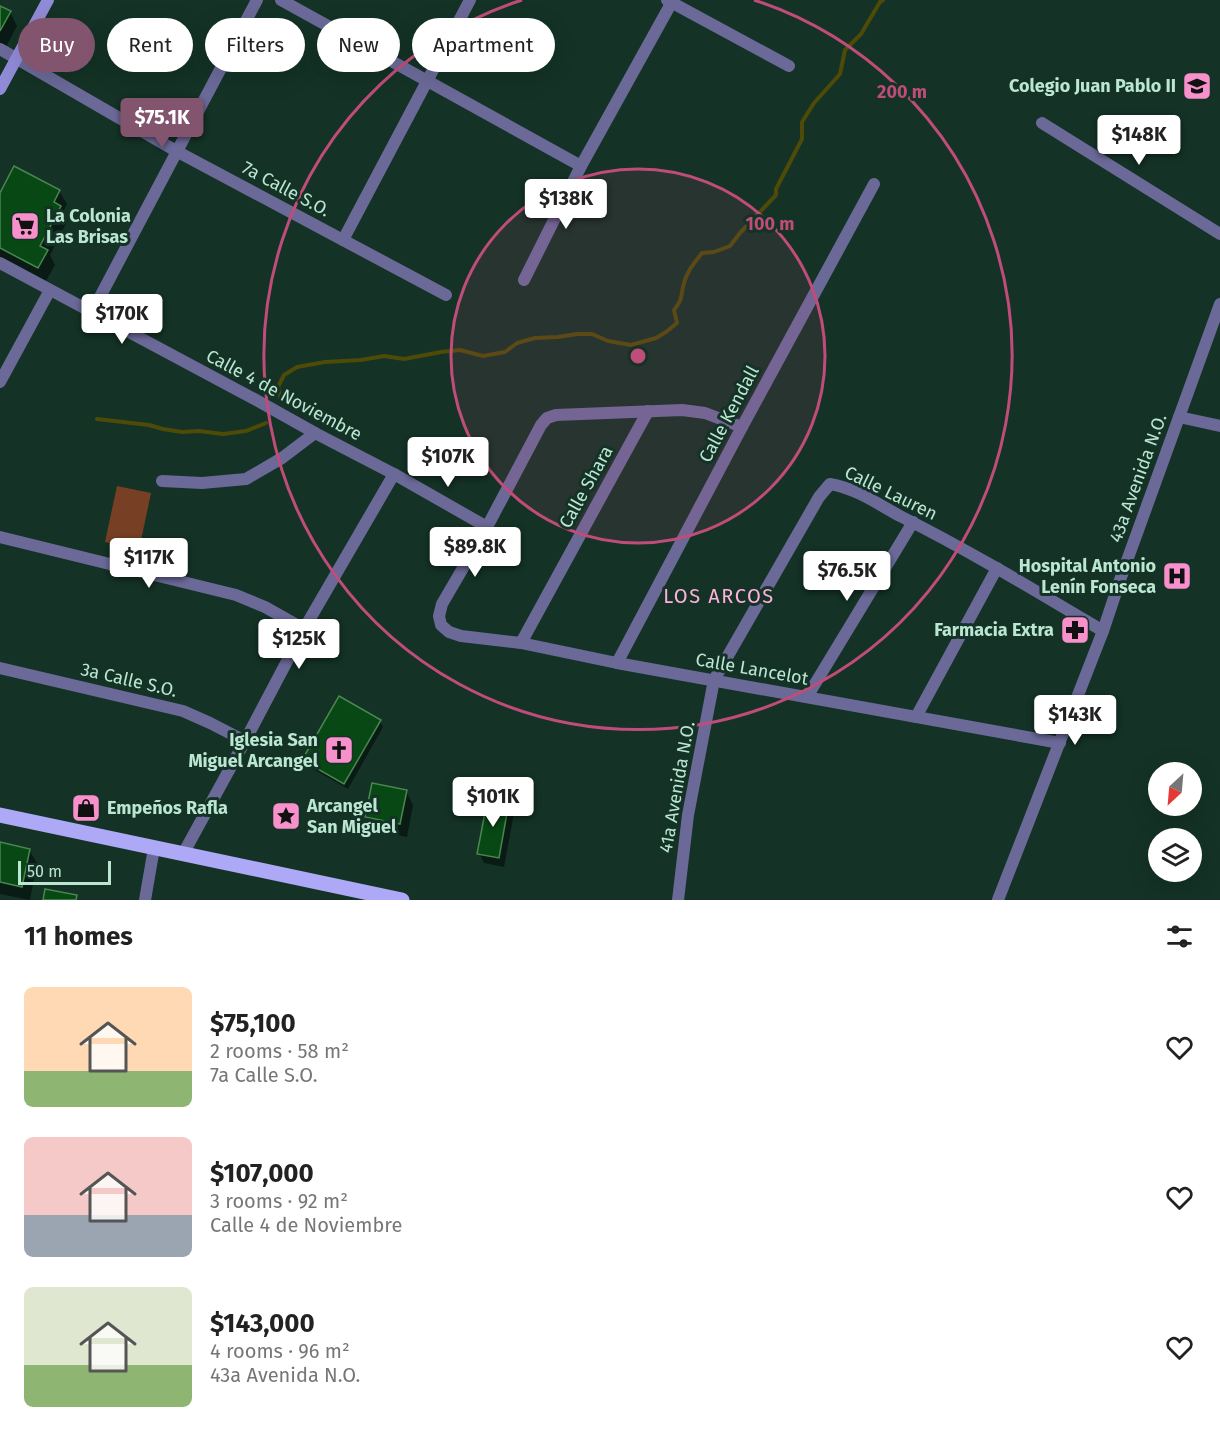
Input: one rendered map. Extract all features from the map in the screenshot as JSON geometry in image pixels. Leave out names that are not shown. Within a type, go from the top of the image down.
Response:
[{"type":"main road","points":[[0,89],[48,0]]},
{"type":"main road","points":[[0,815],[402,900]]},
{"type":"street","points":[[92,312],[257,0]]},
{"type":"street","points":[[281,0],[581,166]]},
{"type":"street","points":[[343,240],[470,0]]},
{"type":"street","points":[[524,280],[581,166],[671,1],[789,66]]},
{"type":"street","name":"7a Calle S.O.","points":[[0,49],[178,152],[446,295]]},
{"type":"street","points":[[1042,123],[1220,234]]},
{"type":"street","name":"Calle Kendall","points":[[617,663],[874,184]]},
{"type":"street","name":"Calle 4 de Noviembre","points":[[0,263],[315,434],[394,474],[487,527]]},
{"type":"street","points":[[0,382],[50,290]]},
{"type":"street","name":"43a Avenida N.O.","points":[[998,900],[1103,631],[1220,304]]},
{"type":"street","points":[[487,527],[541,425],[548,418],[556,415],[682,410],[705,413],[742,427]]},
{"type":"street","name":"Calle Shara","points":[[521,643],[648,411]]},
{"type":"street","points":[[1179,417],[1220,426]]},
{"type":"street","points":[[162,481],[202,483],[246,478],[282,458],[315,434]]},
{"type":"street","points":[[183,854],[304,629],[394,474]]},
{"type":"street","name":"Calle Lauren","points":[[714,680],[819,497],[830,484],[843,486],[913,522],[997,568],[1103,631]]},
{"type":"street","points":[[807,697],[913,522]]},
{"type":"street","name":"Calle Lancelot","points":[[487,527],[442,604],[439,616],[441,625],[449,632],[461,636],[521,643],[617,663],[1060,743]]},
{"type":"street","points":[[0,537],[236,595],[265,607],[304,629]]},
{"type":"street","points":[[916,717],[997,568]]},
{"type":"street","name":"3a Calle S.O.","points":[[0,668],[183,711],[244,741]]},
{"type":"street","name":"41a Avenida N.O.","points":[[678,900],[688,815],[714,680]]},
{"type":"street","points":[[145,900],[154,848]]},
{"type":"shaded area","points":[[117,486],[151,493],[139,550],[105,542]]},
{"type":"building","points":[[0,6],[11,11],[0,31]]},
{"type":"building","name":"La Colonia Las Brisas","points":[[14,166],[60,190],[54,202],[61,206],[40,246],[48,250],[38,268],[0,248],[0,193]]},
{"type":"building","name":"Iglesia San Miguel Arcangel","points":[[339,696],[381,720],[344,784],[302,760]]},
{"type":"building","points":[[372,783],[407,790],[400,824],[365,817]]},
{"type":"building","points":[[488,797],[509,802],[499,858],[477,854]]},
{"type":"building","points":[[0,842],[30,849],[22,887],[0,882]]},
{"type":"building","points":[[45,889],[77,895],[76,900],[43,900]]},
{"type":"waterway","points":[[281,401],[278,387],[284,375],[297,367],[384,356],[404,359],[460,350],[483,356],[505,352],[517,343],[535,338],[577,334],[592,334],[608,341],[631,345],[656,338],[666,332],[677,323],[674,310],[681,299],[687,275],[702,253],[714,252],[730,246],[776,195],[776,189],[802,139],[802,122],[814,103],[840,74],[845,50],[861,34],[883,0]]},
{"type":"waterway","points":[[97,419],[149,425],[182,432],[199,431],[223,434],[246,431],[266,423]]},
{"type":"place","name":"Colegio Juan Pablo II","points":[[1197,86]]},
{"type":"place","name":"La Colonia Las Brisas","points":[[25,226]]},
{"type":"place","name":"Hospital Antonio Lenín Fonseca","points":[[1177,576]]},
{"type":"place","name":"Farmacia Extra","points":[[1075,630]]},
{"type":"place","name":"Iglesia San Miguel Arcangel","points":[[339,750]]},
{"type":"place","name":"Empeños Rafla","points":[[86,808]]},
{"type":"place","name":"Arcangel San Miguel","points":[[286,816]]},
{"type":"district","name":"LOS ARCOS","points":[[719,596]]}]
